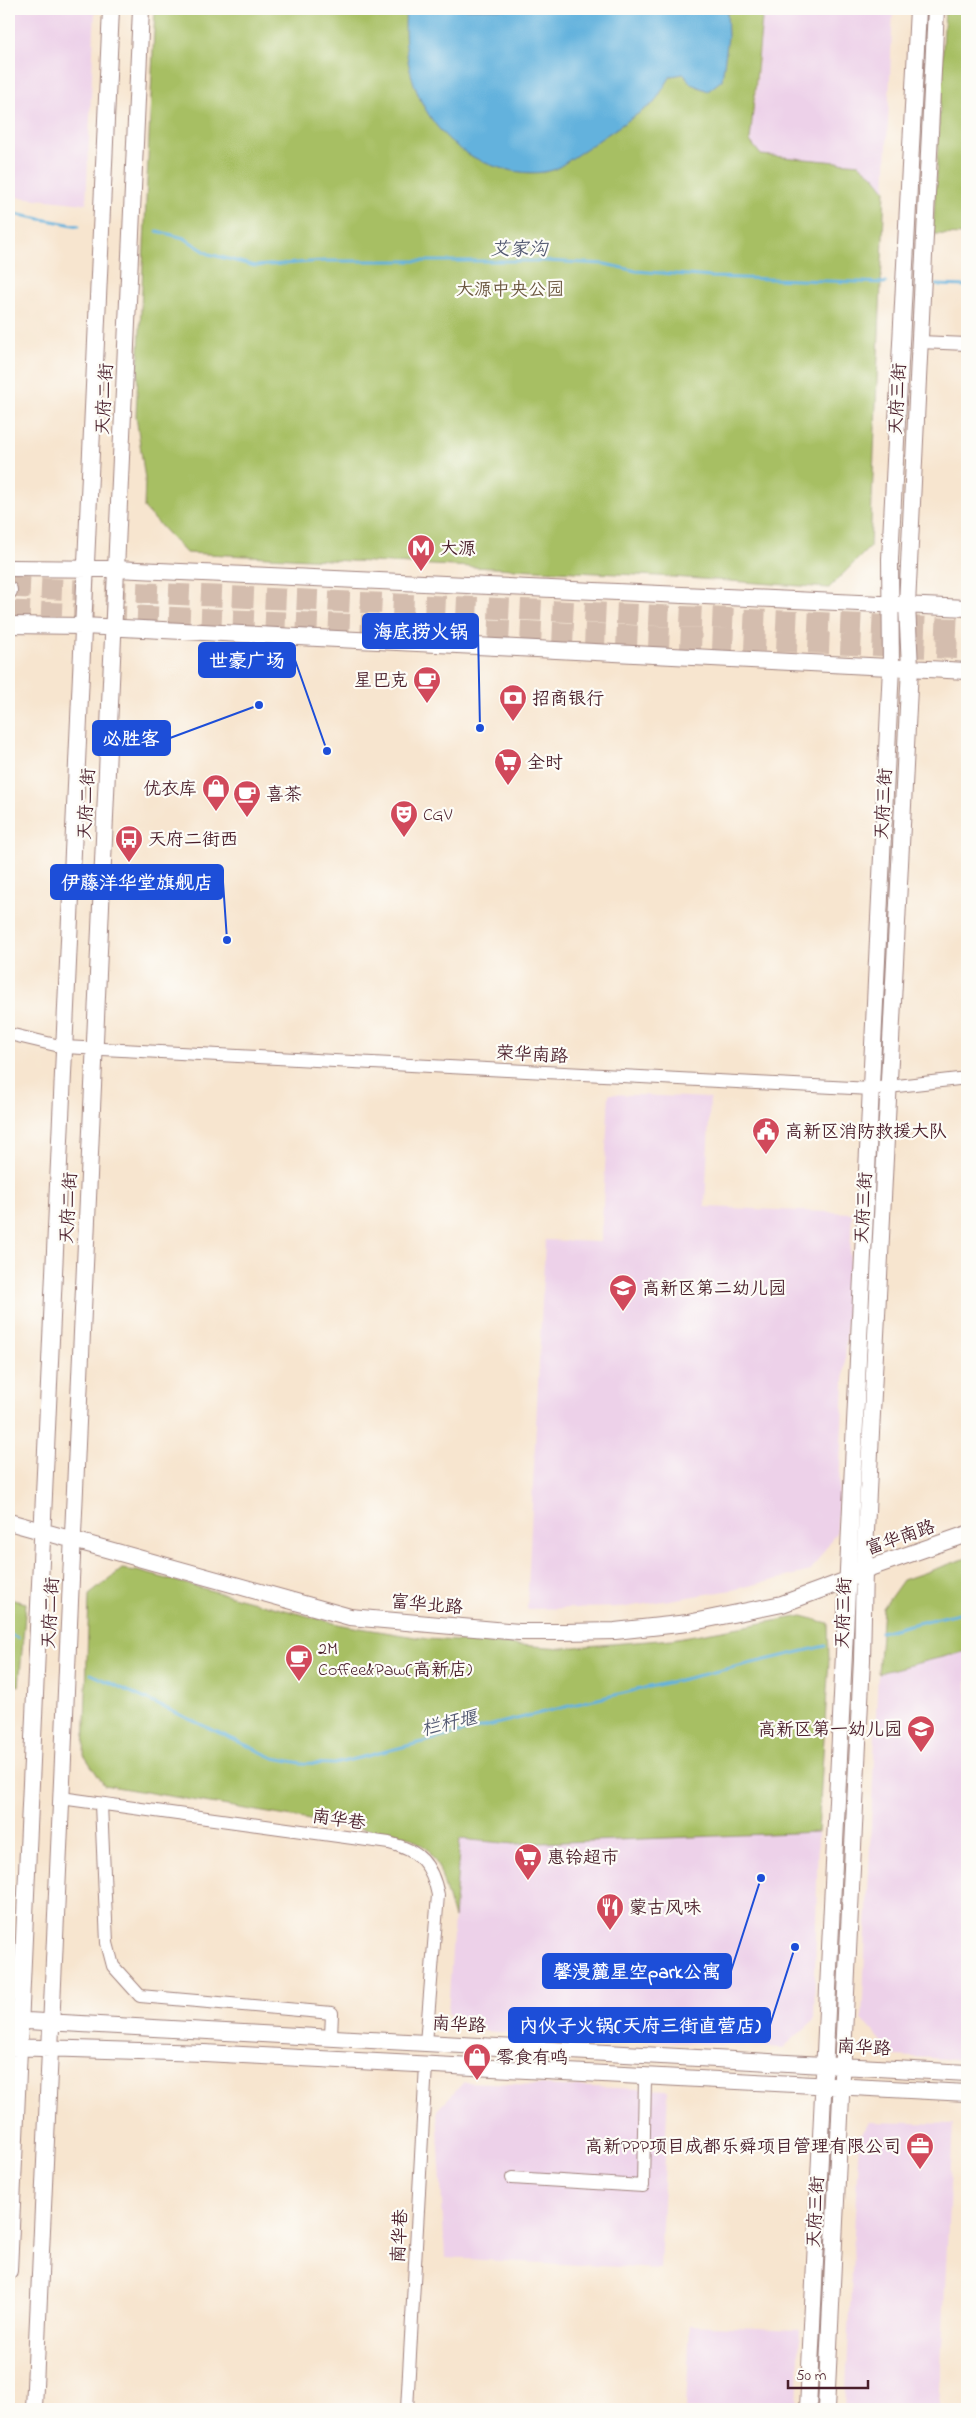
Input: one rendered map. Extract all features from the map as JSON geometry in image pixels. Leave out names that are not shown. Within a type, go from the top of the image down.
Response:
[{"type":"main road","name":"天府二街","points":[[9,2271],[14,2020],[42,1533],[111,9]]},
{"type":"main road","name":"天府二街","points":[[34,2409],[141,9]]},
{"type":"main road","name":"天府三街","points":[[808,2409],[892,667],[890,560],[918,9]]},
{"type":"main road","name":"天府三街","points":[[826,2409],[862,1660],[864,1570],[910,668],[907,605],[936,9]]},
{"type":"main road","points":[[9,568],[116,569],[967,608]]},
{"type":"main road","points":[[9,625],[83,626],[967,671]]},
{"type":"main road","name":"富华北路","points":[[9,1522],[42,1533],[350,1617],[519,1632],[614,1631],[688,1623],[782,1604],[847,1580]]},
{"type":"main road","name":"富华南路","points":[[847,1580],[864,1570],[967,1534]]},
{"type":"main road","name":"南华路","points":[[14,2020],[967,2073]]},
{"type":"main road","points":[[14,2048],[204,2054],[967,2093]]},
{"type":"street","points":[[920,342],[967,344]]},
{"type":"street","name":"荣华南路","points":[[9,1034],[64,1047],[95,1049],[871,1089],[967,1078]]},
{"type":"street","name":"南华巷","points":[[61,1798],[389,1844],[413,1850],[429,1868],[435,1881],[438,1895],[426,2043]]},
{"type":"street","points":[[101,1804],[107,1943],[113,1966],[140,1996],[332,2013],[331,2037]]},
{"type":"street","name":"南华巷","points":[[407,2409],[426,2065]]},
{"type":"street","points":[[512,2178],[643,2186],[645,2077]]},
{"type":"shaded area","points":[[9,9],[95,9],[86,204],[9,196]]},
{"type":"shaded area","points":[[763,9],[893,9],[885,190],[874,176],[859,164],[761,155],[750,141]]},
{"type":"shaded area","points":[[609,1094],[710,1098],[705,1207],[852,1213],[837,1531],[811,1571],[732,1590],[626,1607],[527,1609],[545,1240],[601,1242]]},
{"type":"shaded area","points":[[967,1651],[967,2060],[895,2056],[862,2019],[878,1673]]},
{"type":"shaded area","points":[[818,1832],[814,2020],[783,2048],[464,2030],[448,2013],[459,1839],[514,1844]]},
{"type":"shaded area","points":[[464,2082],[668,2090],[660,2269],[445,2258],[437,2110]]},
{"type":"shaded area","points":[[869,2122],[953,2124],[939,2409],[845,2409],[859,2136]]},
{"type":"shaded area","points":[[690,2325],[800,2330],[797,2409],[686,2409]]},
{"type":"green space","name":"大源中央公园","points":[[155,9],[763,9],[750,141],[761,155],[859,164],[874,176],[885,190],[870,547],[829,588],[658,576],[186,553],[144,508],[145,479],[136,416]]},
{"type":"green space","points":[[945,9],[967,9],[967,235],[933,234]]},
{"type":"green space","points":[[967,1558],[967,1651],[878,1673],[883,1608],[903,1580]]},
{"type":"green space","points":[[122,1569],[137,1571],[342,1625],[427,1639],[563,1648],[672,1639],[802,1616],[828,1623],[829,1660],[818,1832],[514,1844],[460,1839],[454,1918],[439,1868],[429,1850],[410,1837],[104,1785],[84,1755],[89,1595]]},
{"type":"green space","points":[[9,1599],[26,1603],[19,1686],[9,1684]]},
{"type":"water","points":[[406,9],[727,9],[728,37],[722,80],[708,91],[691,84],[684,74],[671,76],[654,103],[556,169],[530,173],[517,172],[479,160],[457,146],[439,129],[425,109],[415,86],[408,61],[405,35]]},
{"type":"waterway","name":"艾家沟","points":[[9,213],[79,226]]},
{"type":"waterway","name":"艾家沟","points":[[157,231],[184,238],[209,254],[255,266],[324,261],[545,261],[605,264],[636,271],[712,277],[886,283]]},
{"type":"waterway","name":"艾家沟","points":[[936,285],[967,286]]},
{"type":"waterway","name":"栏杆堰","points":[[881,1632],[967,1611]]},
{"type":"waterway","name":"栏杆堰","points":[[9,1634],[18,1638]]},
{"type":"waterway","name":"栏杆堰","points":[[91,1674],[274,1758],[301,1763],[334,1764],[585,1702],[825,1646]]},
{"type":"tunnel","points":[[9,587],[967,629]]},
{"type":"tunnel","points":[[9,611],[967,649]]},
{"type":"place","name":"大源","points":[[421,572]]},
{"type":"place","name":"星巴克","points":[[427,704]]},
{"type":"place","name":"必胜客","points":[[259,705]]},
{"type":"place","name":"招商银行","points":[[513,722]]},
{"type":"place","name":"海底捞火锅","points":[[480,728]]},
{"type":"place","name":"世豪广场","points":[[327,751]]},
{"type":"place","name":"全时","points":[[508,786]]},
{"type":"place","name":"优衣库","points":[[216,812]]},
{"type":"place","name":"喜茶","points":[[247,818]]},
{"type":"place","name":"CGV","points":[[404,838]]},
{"type":"place","name":"天府二街西","points":[[129,863]]},
{"type":"place","name":"伊藤洋华堂旗舰店","points":[[227,940]]},
{"type":"place","name":"高新区消防救援大队","points":[[766,1155]]},
{"type":"place","name":"高新区第二幼儿园","points":[[623,1312]]},
{"type":"place","name":"2M Coffee&Paw(高新店)","points":[[299,1682]]},
{"type":"place","name":"高新区第一幼儿园","points":[[921,1753]]},
{"type":"place","name":"馨漫麓星空park公寓","points":[[761,1878]]},
{"type":"place","name":"惠铃超市","points":[[528,1881]]},
{"type":"place","name":"蒙古风味","points":[[610,1931]]},
{"type":"place","name":"内伙子火锅(天府三街直营店)","points":[[795,1947]]},
{"type":"place","name":"零食有鸣","points":[[477,2081]]},
{"type":"place","name":"高新PPP项目成都乐舜项目管理有限公司","points":[[920,2170]]}]
